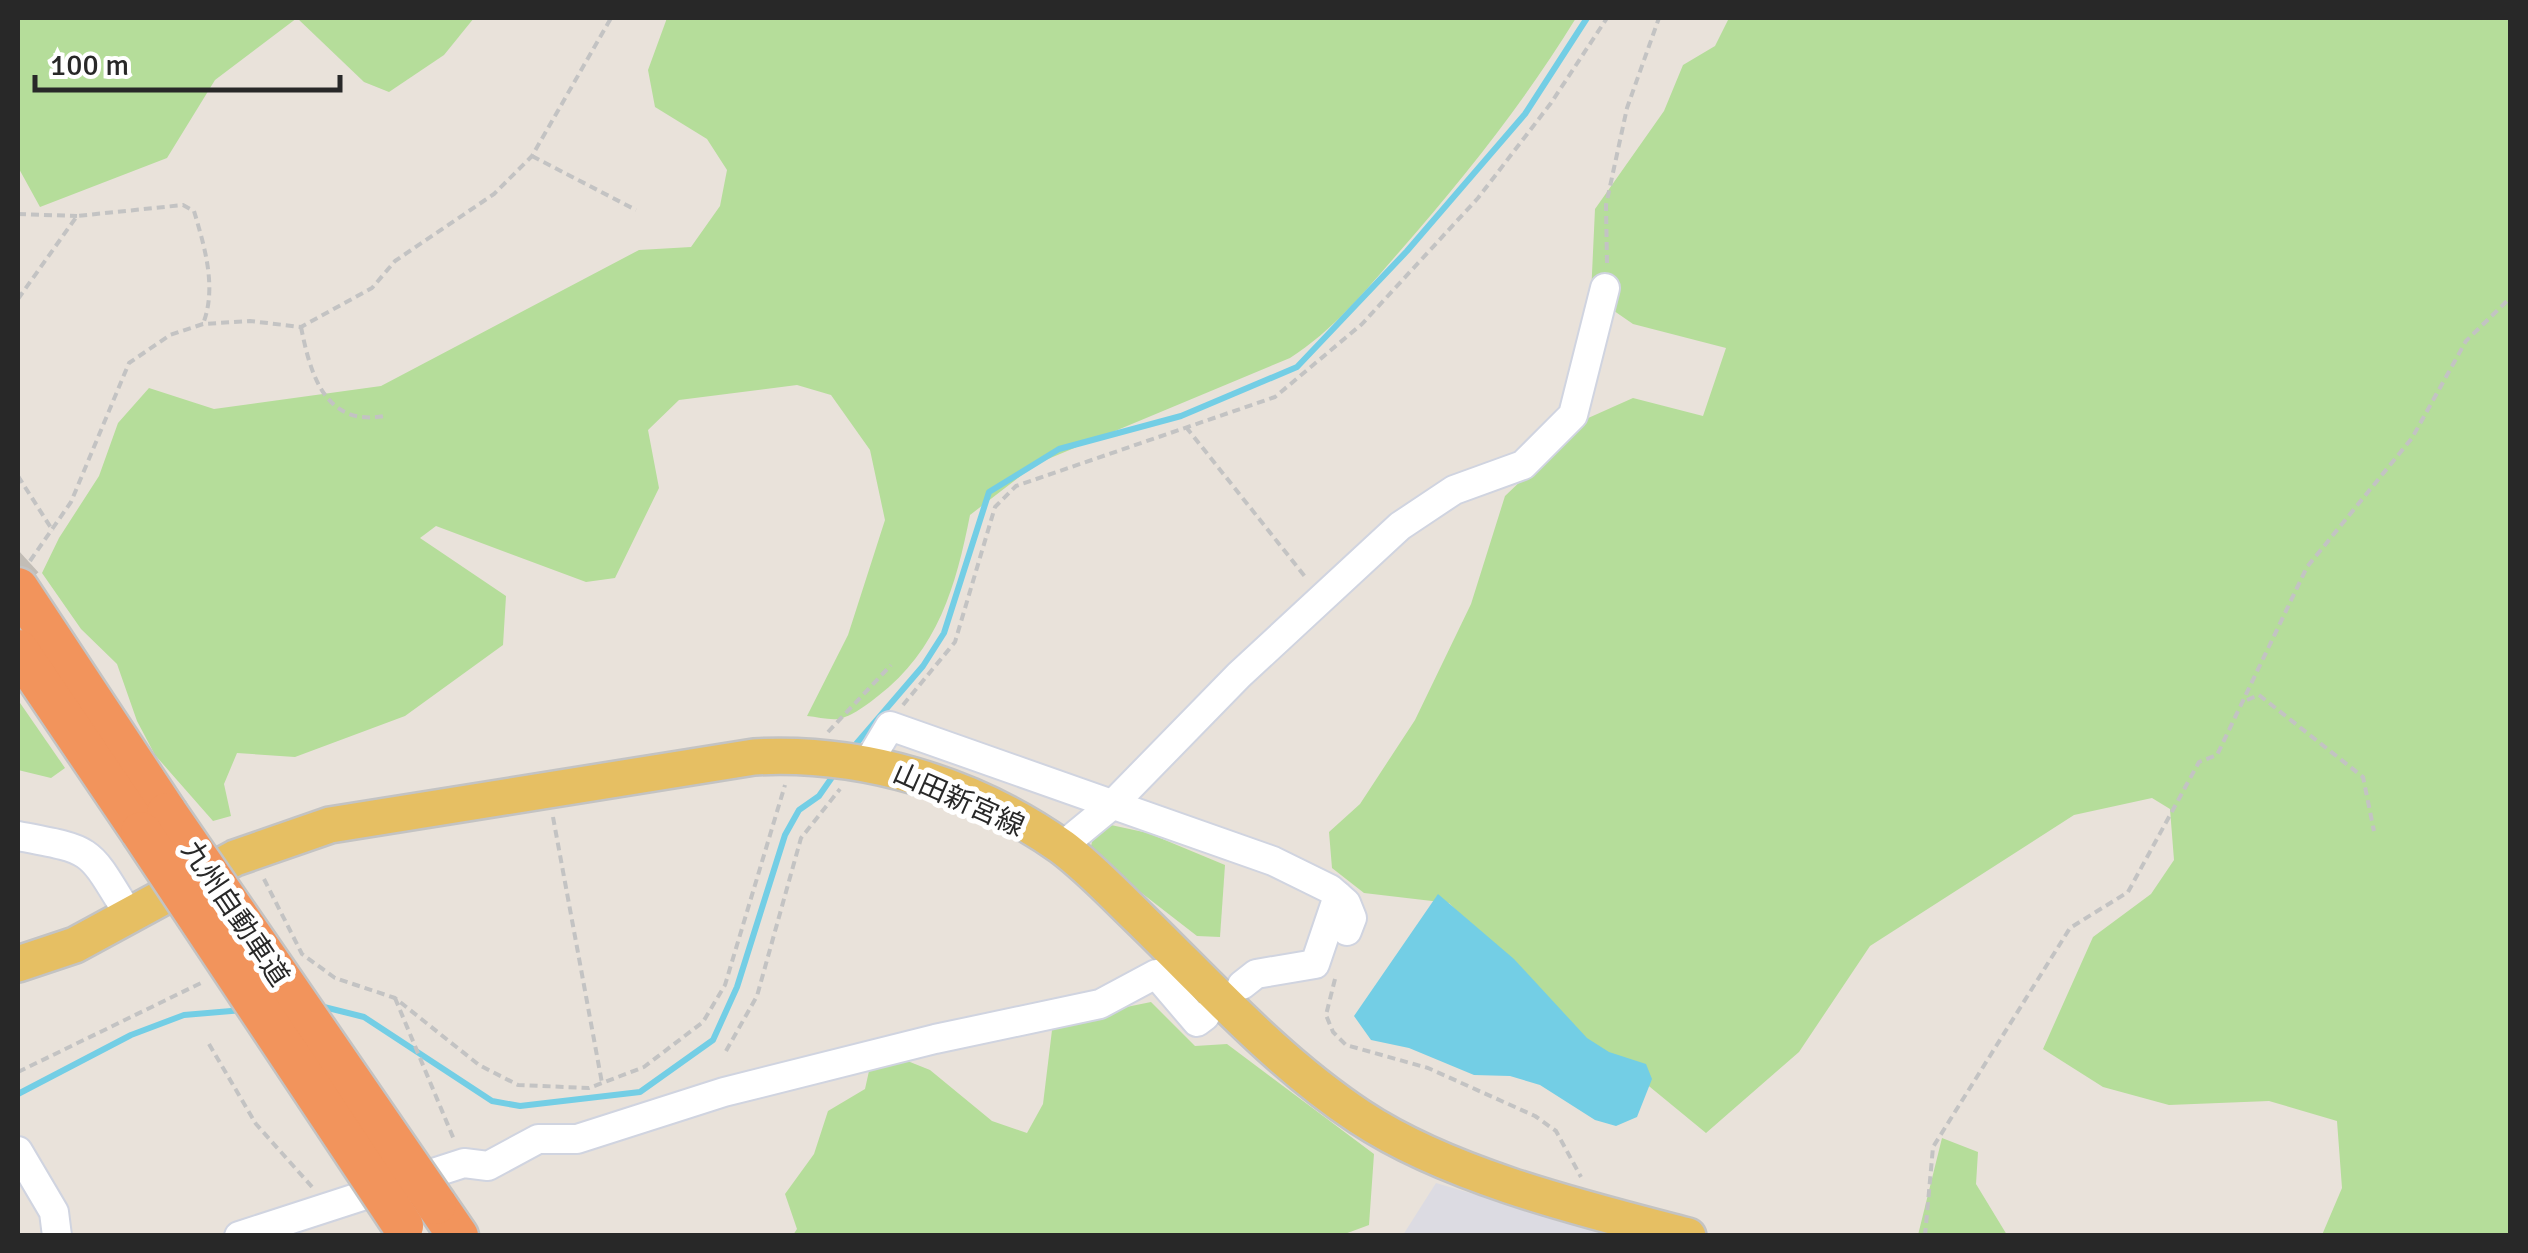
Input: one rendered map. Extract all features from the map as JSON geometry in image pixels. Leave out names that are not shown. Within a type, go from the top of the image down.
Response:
[{"type":"highway","name":"九州自動車道","points":[[23,575],[154,822]]},
{"type":"highway","name":"九州自動車道","points":[[18,650],[154,822],[426,1225]]},
{"type":"main road","name":"山田新宮線","points":[[18,964],[76,945],[250,852],[330,825],[754,756],[803,754],[869,762],[924,778],[1061,847],[1282,1060],[1363,1119],[1470,1170],[1582,1208],[1688,1236]]},
{"type":"street","points":[[1061,847],[1112,805],[1400,526],[1454,490],[1523,464],[1573,415],[1604,288]]},
{"type":"street","points":[[869,762],[890,726],[1273,861],[1338,896],[1352,918],[1348,931]]},
{"type":"street","points":[[18,836],[79,846],[96,860],[129,915]]},
{"type":"street","points":[[1242,985],[1256,974],[1315,964],[1338,896]]},
{"type":"street","points":[[239,1236],[464,1163],[488,1166],[538,1139],[577,1139],[724,1092],[934,1039],[1100,1004],[1156,974],[1198,1022],[1205,1016]]},
{"type":"street","points":[[18,1151],[54,1212],[57,1236]]},
{"type":"path","points":[[23,575],[72,502],[129,363],[170,335],[203,324],[250,322],[301,327],[372,288],[395,261],[494,194],[532,156],[611,18]]},
{"type":"path","points":[[890,726],[897,712],[955,642],[994,507],[1016,486],[1275,396],[1362,324],[1478,198],[1551,102],[1607,18]]},
{"type":"path","points":[[1604,288],[1608,248],[1606,205],[1627,108],[1658,18]]},
{"type":"path","points":[[532,156],[636,210]]},
{"type":"path","points":[[18,214],[65,212],[77,216],[182,205],[194,212],[205,246],[212,303],[203,324]]},
{"type":"path","points":[[18,299],[77,216]]},
{"type":"path","points":[[1926,1236],[1933,1147],[2070,928],[2116,903],[2128,892],[2198,762],[2216,754],[2246,700],[2307,567],[2412,438],[2466,341],[2510,298]]},
{"type":"path","points":[[301,327],[309,371],[328,399],[370,419],[384,416]]},
{"type":"path","points":[[1186,427],[1322,598]]},
{"type":"path","points":[[18,476],[54,532]]},
{"type":"path","points":[[250,852],[302,954],[335,978],[395,998],[480,1065],[518,1085],[589,1088],[644,1067],[703,1022],[725,984],[788,779],[803,754],[864,698],[891,665]]},
{"type":"path","points":[[2246,700],[2259,696],[2363,778],[2374,831]]},
{"type":"path","points":[[726,1051],[757,996],[801,838],[820,810],[869,762]]},
{"type":"path","points":[[548,788],[602,1083]]},
{"type":"path","points":[[1348,931],[1326,1015],[1333,1032],[1346,1045],[1428,1068],[1536,1116],[1556,1131],[1579,1169],[1582,1208]]},
{"type":"path","points":[[18,1072],[204,982]]},
{"type":"path","points":[[395,998],[464,1163]]},
{"type":"path","points":[[209,1044],[256,1124],[330,1207]]},
{"type":"shaded area","points":[[1436,1183],[1613,1235],[1403,1235]]},
{"type":"green space","points":[[18,18],[297,18],[215,80],[167,158],[40,207],[18,167]]},
{"type":"green space","points":[[297,18],[474,18],[444,55],[389,92],[364,82]]},
{"type":"green space","points":[[667,18],[1576,18],[1471,167],[1374,281],[1321,335],[1290,358],[1036,464],[970,515],[951,591],[930,637],[899,678],[854,713],[838,719],[807,716],[848,635],[885,520],[870,450],[831,395],[797,385],[679,400],[648,430],[659,488],[615,578],[586,582],[436,526],[420,538],[506,596],[503,645],[405,716],[295,757],[237,753],[224,784],[231,816],[213,821],[155,755],[137,721],[117,664],[81,629],[42,573],[59,538],[99,476],[118,423],[149,388],[214,409],[381,386],[639,250],[691,247],[720,206],[727,170],[707,139],[655,107],[648,70]]},
{"type":"green space","points":[[1729,18],[2510,18],[2510,1235],[2322,1235],[2342,1188],[2337,1121],[2269,1101],[2169,1105],[2103,1087],[2043,1049],[2093,937],[2151,894],[2174,860],[2170,809],[2152,798],[2074,815],[1870,946],[1799,1052],[1706,1133],[1633,1073],[1537,1023],[1507,964],[1449,903],[1364,893],[1332,868],[1329,832],[1360,804],[1415,720],[1471,604],[1505,496],[1586,419],[1633,398],[1703,416],[1726,348],[1633,324],[1591,295],[1595,209],[1664,111],[1683,65],[1715,46]]},
{"type":"green space","points":[[18,700],[65,768],[51,778],[18,770]]},
{"type":"green space","points":[[1111,825],[1148,833],[1225,865],[1220,937],[1197,936],[1108,867],[1091,846],[1095,830]]},
{"type":"green space","points":[[1151,1002],[1195,1046],[1227,1044],[1374,1154],[1369,1225],[1342,1235],[793,1235],[797,1229],[785,1194],[814,1154],[828,1111],[865,1089],[869,1071],[905,1060],[930,1070],[992,1121],[1027,1133],[1043,1104],[1053,1022]]},
{"type":"green space","points":[[1942,1138],[1978,1152],[1976,1184],[2007,1235],[1918,1235]]},
{"type":"water","points":[[1438,894],[1514,959],[1587,1038],[1609,1052],[1646,1064],[1652,1079],[1637,1117],[1616,1126],[1595,1120],[1540,1085],[1510,1076],[1474,1075],[1409,1048],[1371,1040],[1354,1016]]},
{"type":"waterway","points":[[850,751],[923,666],[944,633],[989,492],[1059,449],[1181,416],[1297,367],[1407,251],[1525,114],[1587,18]]},
{"type":"waterway","points":[[320,1006],[364,1017],[492,1101],[520,1106],[640,1092],[713,1040],[737,987],[785,835],[799,810],[819,796],[835,773]]},
{"type":"waterway","points":[[18,1094],[131,1035],[184,1015],[243,1010]]},
{"type":"tunnel","points":[[18,572],[29,562]]}]
